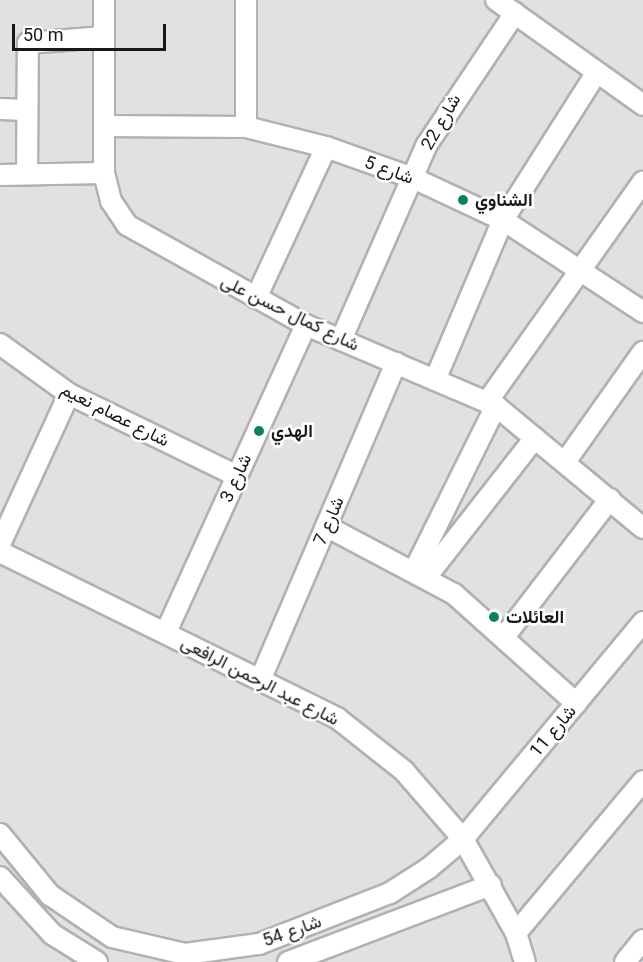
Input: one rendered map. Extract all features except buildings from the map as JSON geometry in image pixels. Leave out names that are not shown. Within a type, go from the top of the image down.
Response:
[{"type":"street","name":"شارع كمال حسن على","points":[[104,0],[104,173],[111,201],[127,225],[306,324],[492,404],[642,525]]},
{"type":"street","points":[[246,0],[246,127]]},
{"type":"street","points":[[497,0],[643,105]]},
{"type":"street","name":"شارع 22","points":[[341,340],[439,122],[515,13]]},
{"type":"street","points":[[27,174],[28,43],[104,37]]},
{"type":"street","points":[[435,380],[503,220],[597,72]]},
{"type":"street","points":[[0,110],[27,110]]},
{"type":"street","name":"شارع 5","points":[[104,126],[246,127],[326,147],[413,178],[503,220],[582,269],[643,312]]},
{"type":"street","points":[[256,298],[326,147]]},
{"type":"street","points":[[0,175],[104,173]]},
{"type":"street","points":[[421,572],[492,404],[643,182]]},
{"type":"street","name":"شارع 3","points":[[166,632],[306,324]]},
{"type":"street","name":"شارع عصام نعيم","points":[[0,344],[69,394],[237,476]]},
{"type":"street","points":[[565,462],[643,352]]},
{"type":"street","name":"شارع 7","points":[[261,678],[396,363]]},
{"type":"street","points":[[0,544],[69,394]]},
{"type":"street","points":[[421,572],[535,438]]},
{"type":"street","points":[[504,637],[610,499]]},
{"type":"street","points":[[326,526],[421,572],[504,637],[576,703]]},
{"type":"street","name":"شارع عبد الرحمن الرافعى","points":[[0,552],[261,678],[337,718],[404,771],[463,838],[516,933],[525,962]]},
{"type":"street","name":"شارع 11","points":[[463,838],[643,622]]},
{"type":"street","points":[[516,933],[643,781]]},
{"type":"street","name":"شارع 54","points":[[0,834],[50,895],[79,919],[147,949],[185,954],[259,944],[349,911],[409,881],[463,838]]},
{"type":"street","points":[[0,877],[52,934],[97,962]]},
{"type":"street","name":"شارع 54","points":[[288,962],[491,885]]},
{"type":"street","points":[[625,962],[643,940]]},
{"type":"place","name":"الشناوي","points":[[463,200]]},
{"type":"place","name":"الهدي","points":[[259,431]]},
{"type":"place","name":"العائلات","points":[[494,617]]}]
